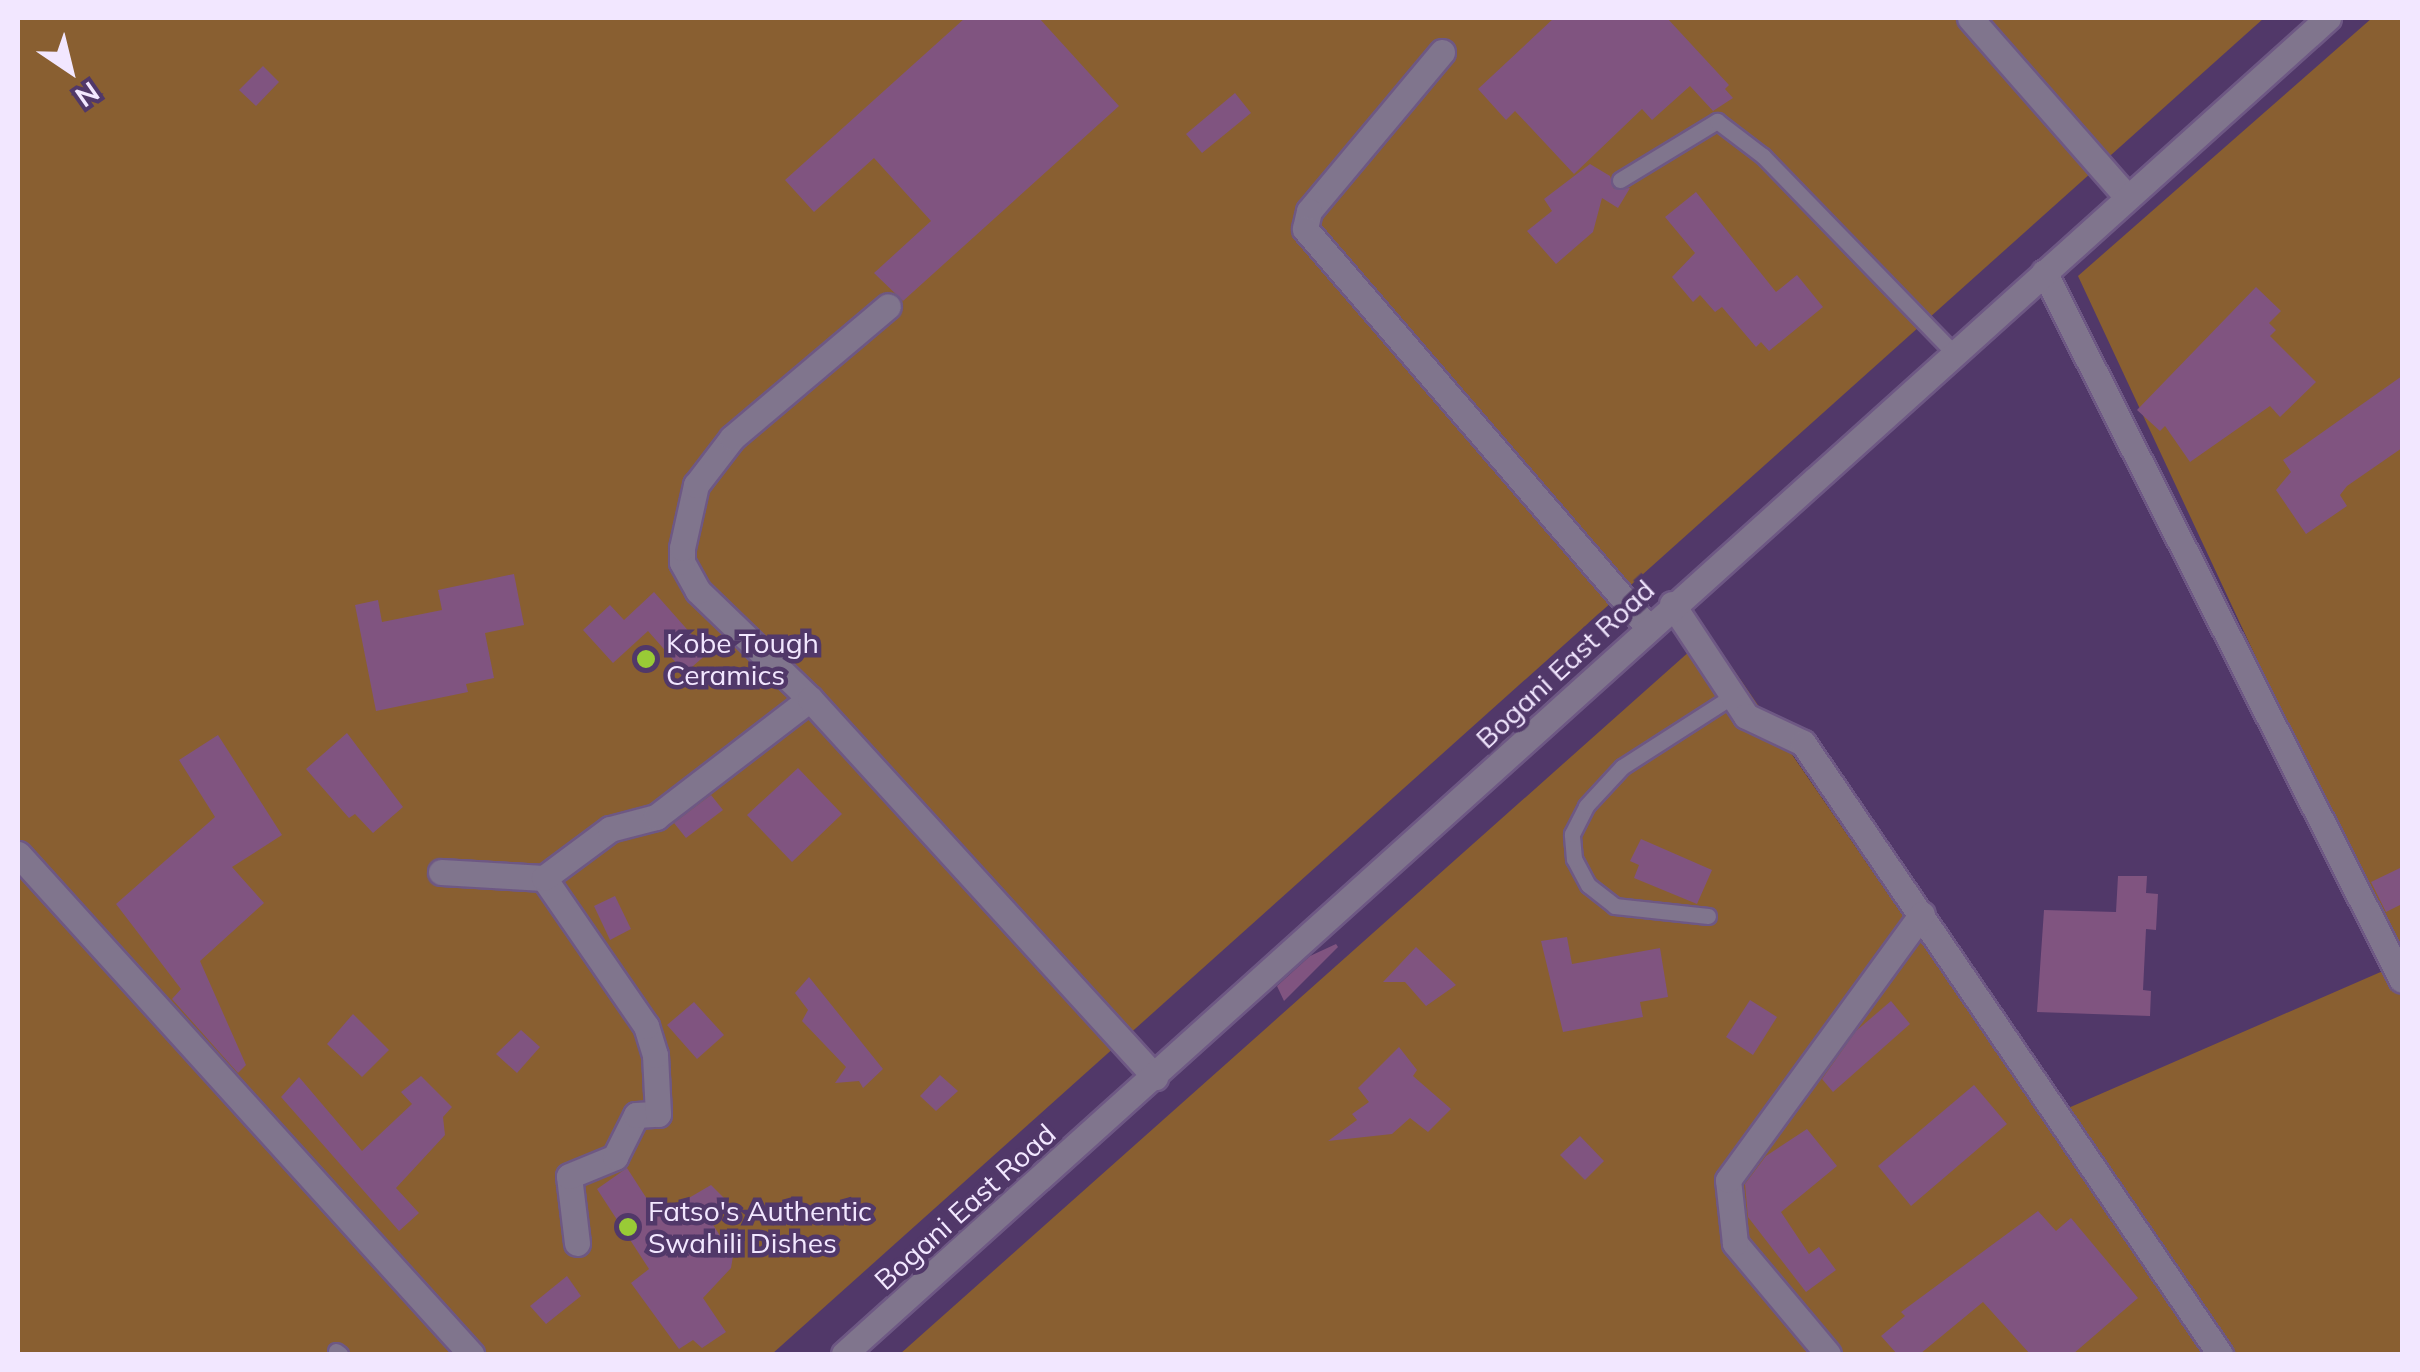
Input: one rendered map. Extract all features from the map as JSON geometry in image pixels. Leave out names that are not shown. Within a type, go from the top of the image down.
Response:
[{"type":"street","points":[[1970,18],[2127,197]]},
{"type":"street","name":"Bogani East Road","points":[[844,1354],[1496,770],[1646,625],[2328,18]]},
{"type":"street","points":[[1442,52],[1309,211],[1305,229],[1646,625]]},
{"type":"street","points":[[2044,272],[2402,980]]},
{"type":"street","points":[[888,306],[732,438],[696,485],[682,548],[698,592],[810,699],[1155,1077]]},
{"type":"street","points":[[1672,604],[1732,696],[1753,721],[1803,743],[2220,1354]]},
{"type":"street","points":[[441,872],[544,878],[610,829],[656,816],[810,699]]},
{"type":"street","points":[[18,854],[471,1354]]},
{"type":"street","points":[[544,878],[646,1026],[654,1054],[658,1114],[636,1115],[615,1157],[569,1176],[576,1242]]},
{"type":"street","points":[[1828,1354],[1735,1243],[1728,1180],[1922,914]]},
{"type":"lane","points":[[1620,180],[1718,121],[1763,156],[1954,354]]},
{"type":"lane","points":[[1708,916],[1615,906],[1588,886],[1574,859],[1572,834],[1586,806],[1622,767],[1732,696]]},
{"type":"shaded area","points":[[18,18],[2264,18],[772,1354],[18,1354]]},
{"type":"shaded area","points":[[2372,18],[2402,18],[2402,1354],[900,1354],[1709,634],[2043,1119],[2399,964],[2078,276]]},
{"type":"building","points":[[965,18],[1039,18],[1119,106],[903,301],[874,273],[931,221],[874,158],[814,212],[785,180]]},
{"type":"building","points":[[1554,18],[1667,18],[1729,85],[1725,89],[1733,98],[1713,111],[1690,86],[1652,120],[1642,109],[1574,174],[1515,111],[1506,120],[1478,89]]},
{"type":"building","points":[[263,66],[279,82],[256,106],[239,90]]},
{"type":"building","points":[[1235,93],[1251,113],[1202,153],[1186,134]]},
{"type":"building","points":[[1590,164],[1610,176],[1614,189],[1630,188],[1618,208],[1602,198],[1593,232],[1556,264],[1527,231],[1552,211],[1544,199]]},
{"type":"building","points":[[1696,192],[1776,292],[1797,275],[1823,307],[1769,351],[1761,342],[1756,347],[1722,307],[1715,312],[1700,295],[1693,302],[1672,277],[1695,253],[1665,217]]},
{"type":"building","points":[[2256,287],[2281,311],[2269,323],[2276,330],[2270,336],[2316,382],[2280,417],[2270,406],[2190,462],[2165,426],[2160,431],[2137,410]]},
{"type":"building","points":[[2402,376],[2402,448],[2347,486],[2340,495],[2347,506],[2306,534],[2276,490],[2291,472],[2283,460]]},
{"type":"building","points":[[514,574],[524,625],[485,633],[494,678],[466,684],[468,692],[376,711],[355,605],[378,600],[382,622],[442,610],[438,590]]},
{"type":"building","points":[[654,592],[708,653],[685,673],[648,631],[613,663],[583,630],[610,605],[624,620]]},
{"type":"building","points":[[347,733],[403,807],[373,833],[355,814],[349,818],[306,769]]},
{"type":"building","points":[[218,735],[282,835],[232,867],[264,903],[200,961],[246,1065],[238,1073],[172,999],[181,989],[116,904],[215,817],[179,760]]},
{"type":"building","points":[[798,768],[842,814],[792,862],[747,815]]},
{"type":"building","points":[[711,795],[723,810],[686,838],[674,823]]},
{"type":"building","points":[[1641,839],[1712,870],[1697,904],[1634,878],[1639,865],[1630,861]]},
{"type":"building","points":[[2402,867],[2402,904],[2386,912],[2371,882]]},
{"type":"building","points":[[2118,876],[2147,876],[2146,893],[2158,894],[2156,930],[2146,929],[2143,990],[2151,991],[2150,1016],[2037,1012],[2044,910],[2116,912]]},
{"type":"building","points":[[615,896],[631,929],[610,940],[594,906]]},
{"type":"building","points":[[1567,937],[1572,964],[1660,948],[1668,997],[1640,1002],[1643,1017],[1563,1032],[1541,941]]},
{"type":"building","points":[[1336,944],[1338,947],[1284,1001],[1277,986],[1310,956]]},
{"type":"building","points":[[1416,947],[1456,985],[1426,1006],[1405,982],[1383,982]]},
{"type":"building","points":[[809,977],[883,1069],[863,1088],[859,1081],[835,1083],[846,1067],[802,1021],[808,1010],[795,993]]},
{"type":"building","points":[[1750,1000],[1777,1017],[1753,1055],[1726,1037]]},
{"type":"building","points":[[1891,1001],[1910,1024],[1833,1092],[1822,1079],[1856,1031]]},
{"type":"building","points":[[694,1002],[724,1035],[697,1059],[667,1025]]},
{"type":"building","points":[[353,1014],[389,1050],[362,1077],[327,1044]]},
{"type":"building","points":[[521,1030],[540,1047],[517,1073],[496,1054]]},
{"type":"building","points":[[1399,1047],[1417,1070],[1413,1076],[1451,1109],[1428,1132],[1410,1118],[1392,1134],[1328,1141],[1357,1120],[1352,1114],[1369,1102],[1358,1088]]},
{"type":"building","points":[[940,1075],[958,1091],[936,1111],[920,1096]]},
{"type":"building","points":[[421,1076],[452,1107],[443,1117],[445,1135],[396,1188],[419,1213],[399,1231],[281,1097],[299,1077],[362,1151],[412,1104],[401,1092]]},
{"type":"building","points":[[1974,1085],[2007,1124],[1911,1206],[1878,1166]]},
{"type":"building","points":[[1807,1129],[1837,1166],[1781,1212],[1809,1254],[1819,1247],[1836,1270],[1806,1292],[1748,1217],[1745,1184],[1766,1156]]},
{"type":"building","points":[[1580,1136],[1604,1161],[1585,1180],[1560,1155]]},
{"type":"building","points":[[627,1168],[658,1216],[711,1185],[729,1203],[710,1220],[733,1256],[731,1268],[703,1298],[726,1332],[702,1348],[693,1340],[679,1349],[631,1283],[649,1269],[597,1189]]},
{"type":"building","points":[[2038,1211],[2056,1231],[2071,1218],[2138,1298],[2073,1354],[2030,1354],[1983,1302],[1920,1354],[1897,1354],[1881,1336],[1905,1316],[1901,1312]]},
{"type":"building","points":[[567,1276],[581,1296],[546,1324],[530,1306]]},
{"type":"place","name":"Kobe Tough Ceramics","points":[[646,659]]},
{"type":"place","name":"Fatso's Authentic Swahili Dishes","points":[[628,1227]]}]
